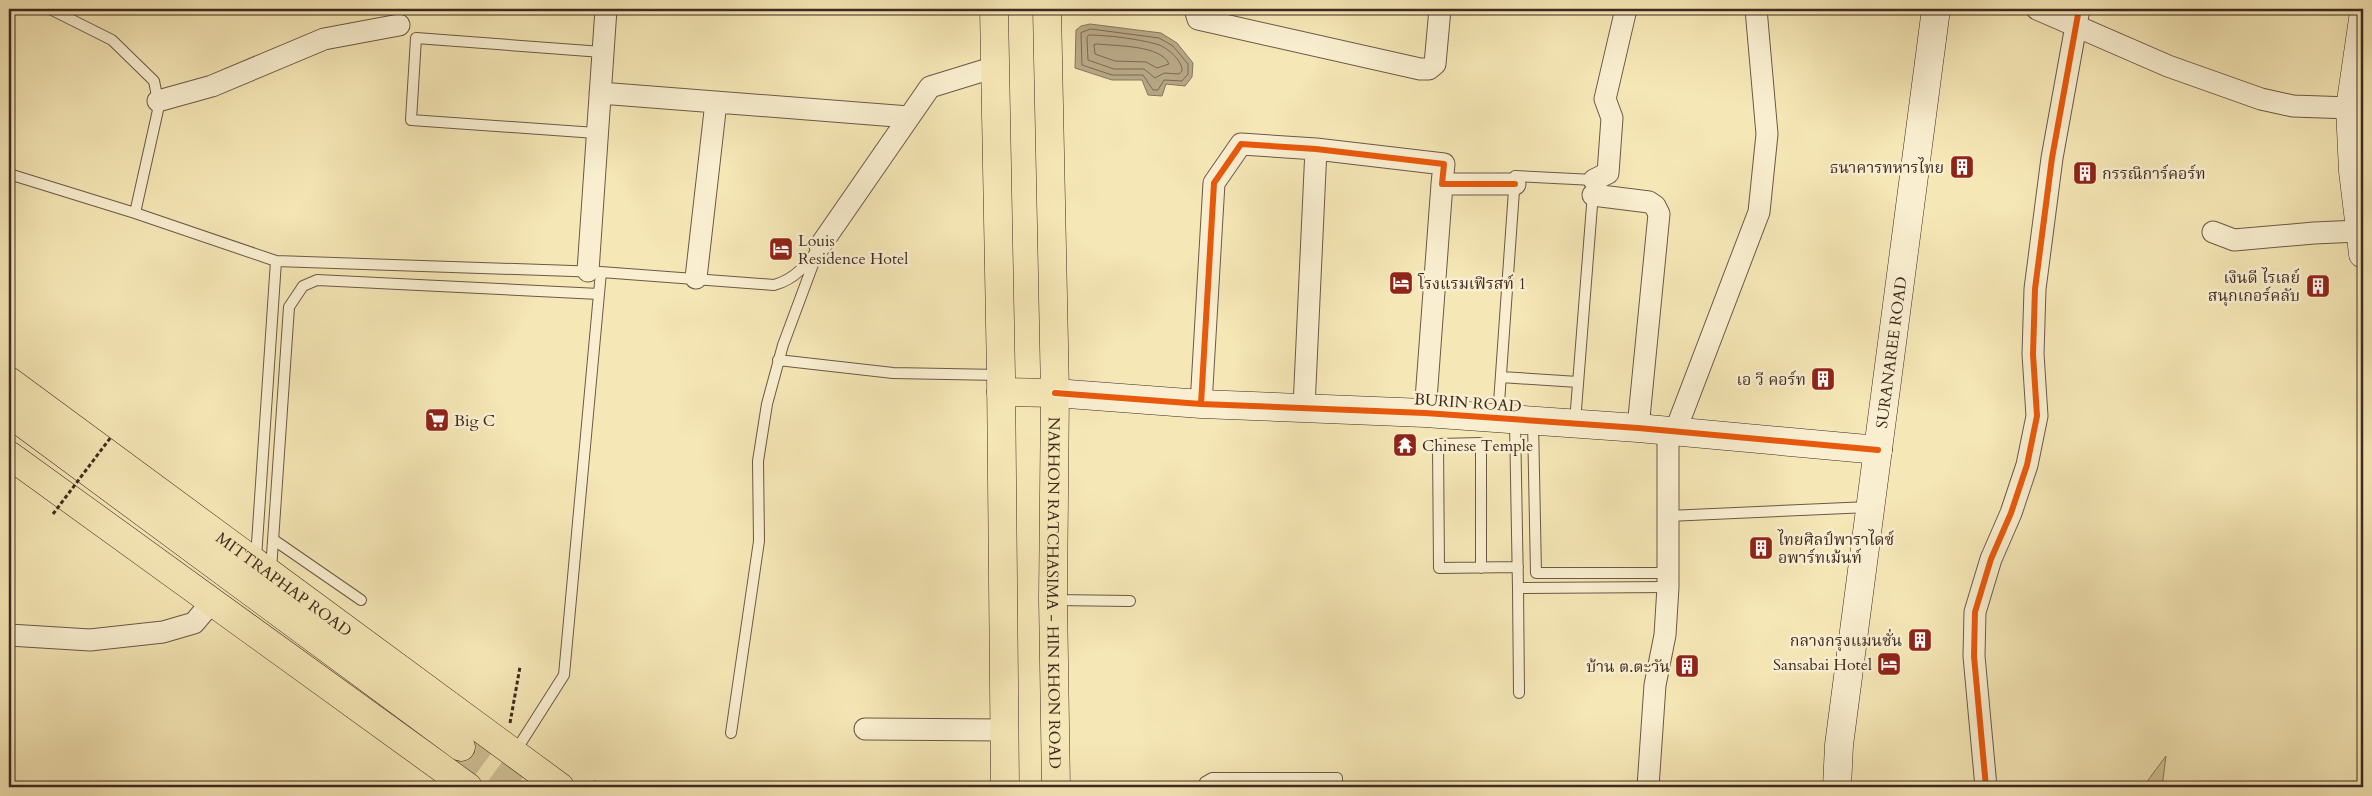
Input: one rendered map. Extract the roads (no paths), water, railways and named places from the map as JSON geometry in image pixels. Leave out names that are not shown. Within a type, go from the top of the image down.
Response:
[{"type":"main road","points":[[994,9],[1001,384],[1005,787]]},
{"type":"main road","name":"NAKHON RATCHASIMA - HIN KHON ROAD","points":[[1047,9],[1056,393],[1053,600],[1056,787]]},
{"type":"main road","name":"SURANAREE ROAD","points":[[1837,787],[1839,745],[1936,9]]},
{"type":"main road","points":[[2361,243],[2358,171],[2350,108],[2363,23]]},
{"type":"main road","name":"MITTRAPHAP ROAD","points":[[9,381],[513,754],[570,784]]},
{"type":"main road","points":[[1001,384],[1056,393]]},
{"type":"main road","name":"BURIN ROAD","points":[[1056,393],[1201,404],[1425,412],[1638,428],[1878,450]]},
{"type":"main road","points":[[9,413],[461,747]]},
{"type":"main road","points":[[9,455],[455,782]]},
{"type":"street","points":[[595,272],[596,133],[606,9]]},
{"type":"street","points":[[1195,9],[1198,18],[1420,69],[1429,69],[1434,64],[1440,9]]},
{"type":"street","points":[[1626,9],[1605,99],[1612,118],[1608,172],[1594,188],[1648,202],[1655,206],[1659,214],[1638,428]]},
{"type":"street","points":[[1648,787],[1655,684],[1664,635],[1668,580],[1668,516],[1672,432],[1759,212],[1766,134],[1756,9]]},
{"type":"street","points":[[2037,9],[2077,18],[2168,66],[2261,99],[2294,106],[2350,108]]},
{"type":"street","points":[[1986,787],[1974,656],[1975,612],[1991,558],[2011,513],[2027,465],[2037,416],[2033,354],[2035,289],[2052,158],[2077,18]]},
{"type":"street","points":[[158,101],[212,86],[324,39],[399,25]]},
{"type":"street","points":[[820,246],[930,87],[995,67]]},
{"type":"street","points":[[600,93],[909,117]]},
{"type":"street","points":[[696,278],[716,102]]},
{"type":"street","points":[[1201,404],[1214,184],[1241,144],[1316,149],[1444,164],[1425,412]]},
{"type":"street","points":[[1304,407],[1316,149]]},
{"type":"street","points":[[1442,184],[1515,184]]},
{"type":"street","points":[[2213,232],[2234,240],[2314,233],[2361,243]]},
{"type":"street","points":[[9,635],[90,640],[163,632],[194,623],[211,603]]},
{"type":"street","points":[[865,729],[1004,730]]},
{"type":"lane","points":[[50,9],[112,40],[154,81],[158,101],[135,213]]},
{"type":"lane","points":[[596,133],[411,120],[416,38],[602,52]]},
{"type":"lane","points":[[9,174],[135,213],[276,261],[595,272],[774,285],[786,282],[802,271],[820,246]]},
{"type":"lane","points":[[1574,424],[1594,188],[1515,176],[1501,377],[1515,420],[1536,573],[1668,580]]},
{"type":"lane","points":[[731,733],[759,541],[758,461],[767,404],[778,360],[820,246]]},
{"type":"lane","points":[[263,569],[276,261]]},
{"type":"lane","points":[[513,754],[564,675],[599,294],[595,272]]},
{"type":"lane","points":[[263,569],[274,540],[289,306],[302,286],[317,280],[599,294]]},
{"type":"lane","points":[[778,360],[1001,384]]},
{"type":"lane","points":[[1501,377],[1578,382]]},
{"type":"lane","points":[[1515,420],[1518,694]]},
{"type":"lane","points":[[1481,568],[1481,443],[1438,444],[1439,568],[1481,568],[1518,568]]},
{"type":"lane","points":[[1668,516],[1870,507]]},
{"type":"lane","points":[[274,540],[361,600]]},
{"type":"lane","points":[[1518,588],[1668,580]]},
{"type":"lane","points":[[1053,600],[1130,601]]},
{"type":"lane","points":[[1203,787],[1205,782],[1212,778],[1337,778],[1337,787]]},
{"type":"water","points":[[1090,24],[1161,33],[1177,43],[1193,63],[1192,77],[1185,86],[1166,84],[1162,96],[1148,95],[1142,80],[1112,80],[1075,68],[1076,30],[1081,26]]},
{"type":"tunnel","points":[[461,747],[516,787]]},
{"type":"place","name":"ธนาคารทหารไทย","points":[[1962,167]]},
{"type":"place","name":"กรรณิการ์คอร์ท","points":[[2085,173]]},
{"type":"place","name":"Louis Residence Hotel","points":[[781,249]]},
{"type":"place","name":"โรงแรมเฟิรสท์ 1","points":[[1401,283]]},
{"type":"place","name":"เงินดี ไรเลย์ สนุกเกอร์คลับ","points":[[2318,286]]},
{"type":"place","name":"เอ วี คอร์ท","points":[[1823,379]]},
{"type":"place","name":"Big C","points":[[437,420]]},
{"type":"place","name":"Chinese Temple","points":[[1405,445]]},
{"type":"place","name":"ไทยศิลป์พาราไดซ์ อพาร์ทเม้นท์","points":[[1761,548]]},
{"type":"place","name":"กลางกรุงแมนชั่น","points":[[1920,640]]},
{"type":"place","name":"Sansabai Hotel","points":[[1889,664]]},
{"type":"place","name":"บ้าน ต.ตะวัน","points":[[1687,666]]}]
